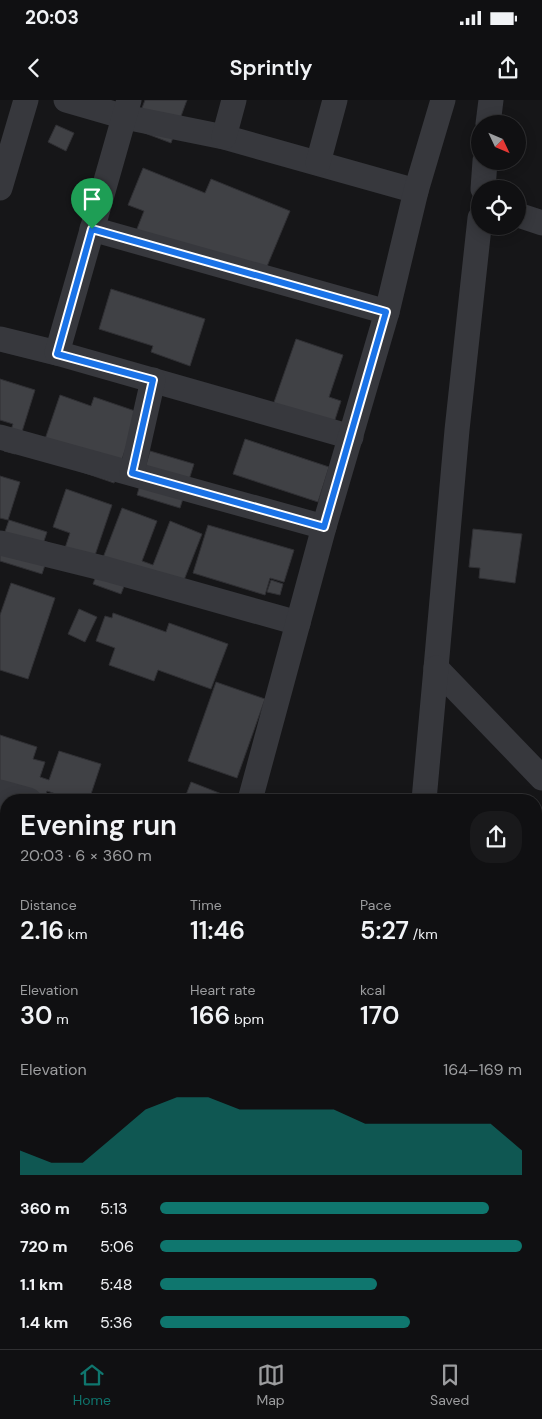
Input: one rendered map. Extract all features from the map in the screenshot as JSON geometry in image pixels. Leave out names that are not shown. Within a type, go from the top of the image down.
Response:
[{"type":"street","points":[[0,188],[26,100]]},
{"type":"street","points":[[66,100],[127,108],[416,191]]},
{"type":"street","points":[[224,137],[234,100]]},
{"type":"street","points":[[318,163],[336,100]]},
{"type":"street","points":[[252,794],[324,527],[386,312],[416,191],[443,100]]},
{"type":"street","points":[[489,115],[491,100]]},
{"type":"street","points":[[57,354],[127,108]]},
{"type":"street","points":[[526,218],[542,223]]},
{"type":"street","points":[[92,229],[386,312]]},
{"type":"street","points":[[425,794],[457,430],[478,235]]},
{"type":"street","points":[[0,340],[153,380],[351,437]]},
{"type":"street","points":[[132,473],[153,380]]},
{"type":"street","points":[[0,437],[324,527]]},
{"type":"street","points":[[0,543],[106,569],[298,623]]},
{"type":"street","points":[[436,668],[542,778]]},
{"type":"building","points":[[145,100],[187,100],[171,143],[134,129]]},
{"type":"building","points":[[56,125],[74,133],[66,151],[48,142]]},
{"type":"building","points":[[143,168],[205,193],[211,179],[290,211],[263,276],[133,239],[144,211],[128,205]]},
{"type":"building","points":[[111,289],[205,319],[190,366],[151,352],[153,346],[99,329]]},
{"type":"building","points":[[296,339],[343,355],[329,397],[341,401],[331,432],[271,411]]},
{"type":"building","points":[[0,379],[35,390],[15,454],[4,451],[13,424],[0,420]]},
{"type":"building","points":[[60,395],[91,406],[94,397],[138,412],[114,483],[39,457]]},
{"type":"building","points":[[245,439],[329,467],[318,502],[233,474]]},
{"type":"building","points":[[150,451],[194,464],[180,508],[137,495]]},
{"type":"building","points":[[0,476],[20,482],[8,520],[0,518]]},
{"type":"building","points":[[66,489],[112,505],[89,573],[60,563],[70,533],[53,527]]},
{"type":"building","points":[[122,508],[157,521],[142,561],[153,565],[170,521],[202,534],[177,598],[130,571],[121,594],[93,584]]},
{"type":"building","points":[[9,520],[47,532],[44,541],[52,544],[42,574],[0,561],[0,546]]},
{"type":"building","points":[[208,525],[294,550],[284,582],[270,578],[265,595],[193,573]]},
{"type":"building","points":[[473,529],[522,534],[515,583],[479,578],[480,568],[469,567]]},
{"type":"building","points":[[271,580],[283,584],[280,595],[267,592]]},
{"type":"building","points":[[11,583],[55,598],[28,679],[0,670],[0,615]]},
{"type":"building","points":[[79,609],[97,617],[85,642],[68,634]]},
{"type":"building","points":[[113,613],[166,632],[169,623],[228,644],[211,689],[158,670],[154,681],[109,665],[115,648],[96,641],[105,616],[112,618]]},
{"type":"building","points":[[216,682],[265,699],[237,778],[188,761]]},
{"type":"building","points":[[0,735],[37,747],[33,759],[45,762],[40,777],[49,780],[59,751],[101,764],[91,794],[56,794],[47,791],[46,794],[0,794]]},
{"type":"building","points":[[191,782],[222,794],[186,794]]},
{"type":"route","points":[[92,229],[386,312],[324,527],[132,473],[153,380],[57,354],[92,229]]}]
